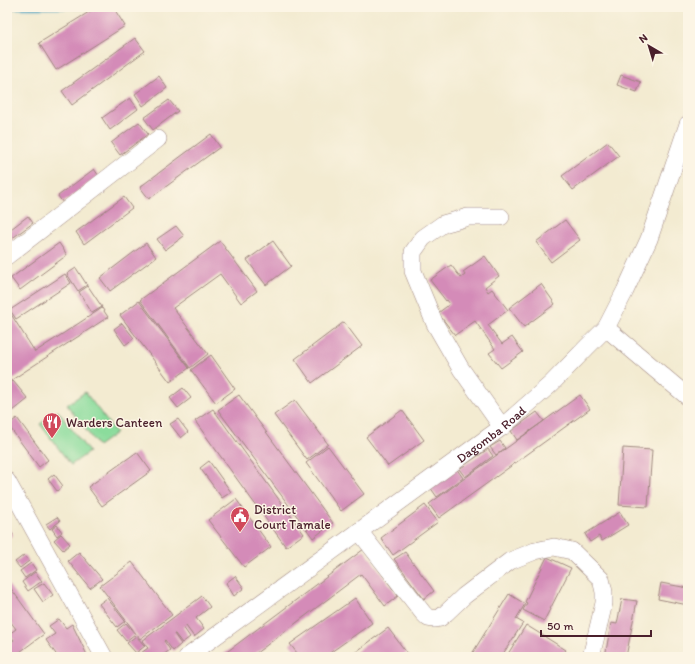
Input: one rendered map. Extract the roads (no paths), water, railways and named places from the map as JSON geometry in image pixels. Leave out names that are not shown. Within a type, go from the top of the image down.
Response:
[{"type":"street","name":"Dagomba Road","points":[[187,657],[502,427],[551,384],[606,328],[649,239],[688,124]]},
{"type":"street","points":[[7,256],[158,139]]},
{"type":"street","points":[[501,217],[468,218],[443,224],[423,238],[413,252],[413,271],[435,324],[457,362],[502,427]]},
{"type":"street","points":[[606,328],[688,397]]},
{"type":"street","points":[[7,481],[104,657]]},
{"type":"street","points":[[358,531],[428,618],[440,618],[464,596],[510,561],[535,551],[554,547],[572,551],[601,579],[604,592],[604,603],[591,657]]},
{"type":"waterway","points":[[7,7],[90,7]]},
{"type":"place","name":"Warders Canteen","points":[[52,439]]},
{"type":"place","name":"District Court Tamale","points":[[240,533]]}]
